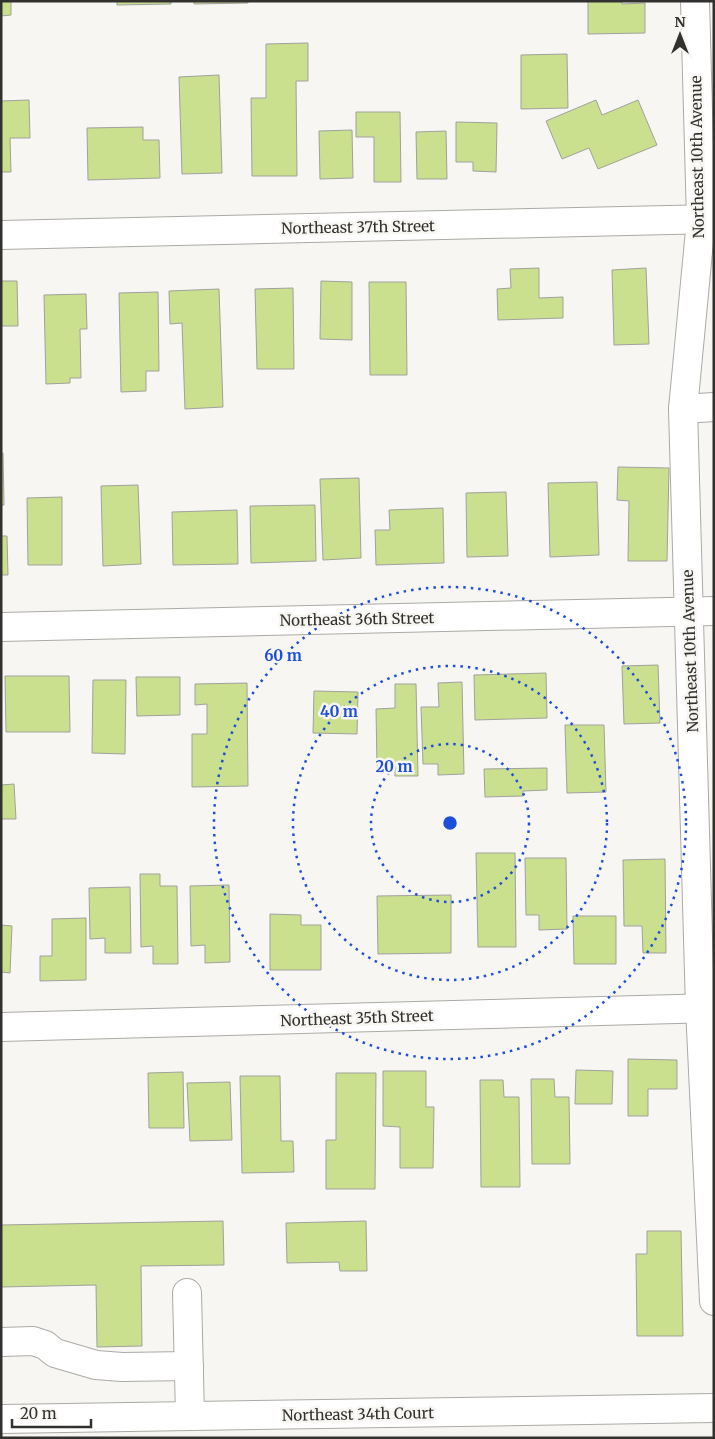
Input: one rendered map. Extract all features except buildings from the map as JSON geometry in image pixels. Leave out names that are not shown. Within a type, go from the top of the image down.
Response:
[{"type":"street","name":"Northeast 10th Avenue","points":[[694,1],[707,220],[683,409],[701,611],[714,1301]]},
{"type":"street","name":"Northeast 37th Street","points":[[1,235],[707,220]]},
{"type":"street","points":[[683,409],[714,407]]},
{"type":"street","name":"Northeast 36th Street","points":[[1,627],[701,611]]},
{"type":"street","name":"Northeast 35th Street","points":[[1,1027],[707,1008]]},
{"type":"street","points":[[187,1293],[190,1416]]},
{"type":"street","points":[[1,1342],[33,1341],[45,1345],[55,1353],[96,1365],[122,1367],[189,1366]]},
{"type":"street","name":"Northeast 34th Court","points":[[1,1419],[714,1408]]}]
